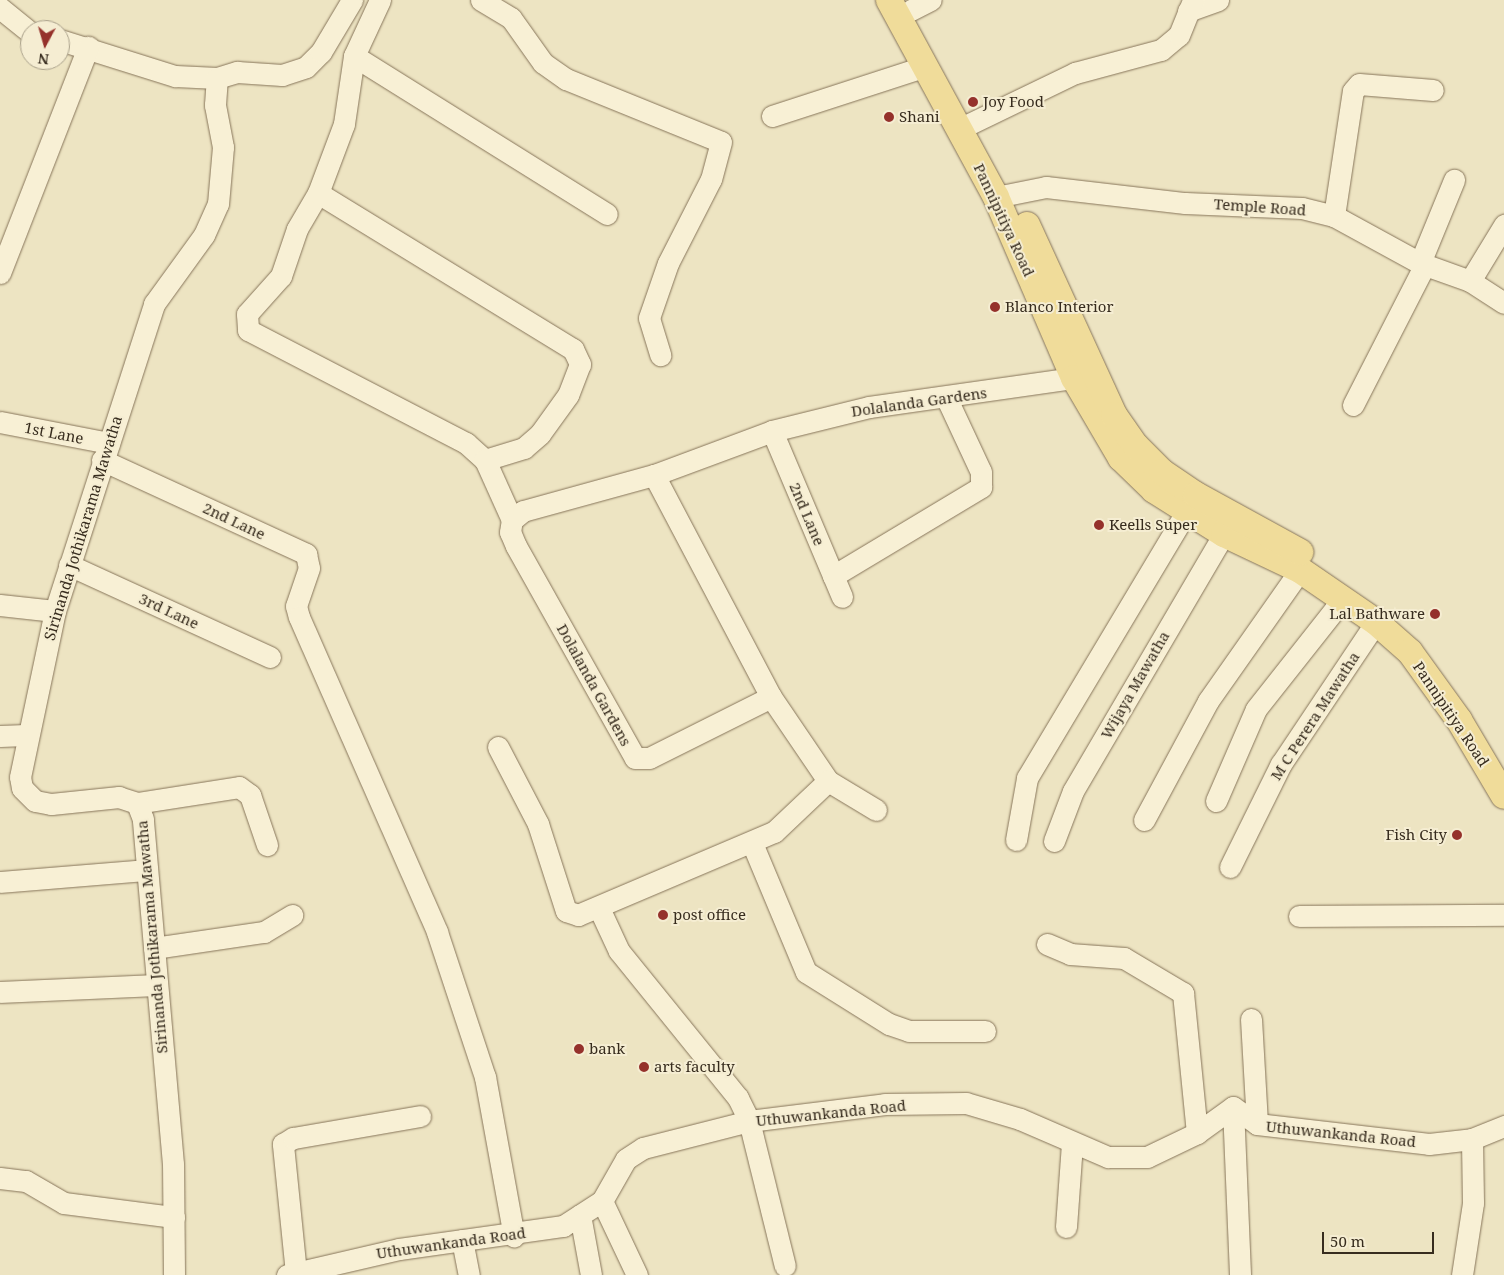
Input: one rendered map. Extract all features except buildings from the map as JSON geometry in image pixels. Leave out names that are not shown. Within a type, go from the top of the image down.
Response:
[{"type":"main road","name":"Pannipitiya Road","points":[[909,2],[926,66],[966,125]]},
{"type":"main road","name":"Pannipitiya Road","points":[[909,2],[966,125],[1003,193],[1114,416],[1136,446],[1162,472],[1196,495],[1308,556],[1387,607],[1422,642],[1473,712],[1504,767]]},
{"type":"main road","name":"Pannipitiya Road","points":[[1003,193],[1074,378],[1121,458],[1154,490],[1224,534],[1300,570],[1376,622],[1410,652],[1459,720],[1504,796]]},
{"type":"street","points":[[70,42],[176,76],[217,78],[237,72],[282,75],[306,67],[352,0]]},
{"type":"street","points":[[380,0],[354,56],[344,124],[318,193],[297,229],[282,276],[247,314],[248,330],[466,443],[485,460],[512,520]]},
{"type":"street","points":[[481,0],[511,18],[543,63],[566,79],[721,142],[711,180],[668,263],[649,318],[660,355]]},
{"type":"street","points":[[966,125],[1075,73],[1161,50],[1179,35],[1190,6],[1218,0]]},
{"type":"street","points":[[0,8],[20,24]]},
{"type":"street","points":[[0,273],[88,47]]},
{"type":"street","points":[[354,56],[607,214]]},
{"type":"street","points":[[772,116],[926,66]]},
{"type":"street","name":"Sirinanda Jothikarama Mawatha","points":[[174,1275],[174,1216],[143,819],[136,803],[120,798],[51,804],[35,801],[22,788],[20,777],[26,735],[55,611],[154,304],[204,235],[218,204],[223,148],[215,105],[217,78]]},
{"type":"street","points":[[1334,216],[1353,91],[1359,84],[1433,90]]},
{"type":"street","points":[[1353,405],[1422,263],[1454,180]]},
{"type":"street","name":"Temple Road","points":[[1003,193],[1046,187],[1184,203],[1302,208],[1334,216],[1422,263],[1470,281],[1504,303]]},
{"type":"street","points":[[318,193],[573,349],[580,364],[568,395],[540,434],[524,448],[485,460]]},
{"type":"street","points":[[1470,281],[1504,225]]},
{"type":"street","name":"Dolalanda Gardens","points":[[772,697],[649,758],[635,758],[516,546],[510,532],[512,520],[522,511],[654,475],[772,431],[869,407],[947,399],[1074,378]]},
{"type":"street","points":[[833,576],[981,487],[981,472],[947,399]]},
{"type":"street","name":"1st Lane","points":[[0,422],[106,452]]},
{"type":"street","name":"2nd Lane","points":[[772,431],[842,597]]},
{"type":"street","name":"2nd Lane","points":[[106,452],[306,554],[309,568],[296,606],[299,617],[437,932],[485,1077],[514,1236]]},
{"type":"street","points":[[654,475],[772,697],[828,781],[876,810]]},
{"type":"street","points":[[1016,840],[1027,778],[1187,511]]},
{"type":"street","name":"Wijaya Mawatha","points":[[1054,841],[1073,791],[1224,534]]},
{"type":"street","name":"3rd Lane","points":[[69,565],[270,657]]},
{"type":"street","points":[[1144,820],[1208,701],[1300,570]]},
{"type":"street","points":[[1216,801],[1256,709],[1343,599]]},
{"type":"street","points":[[0,605],[55,611]]},
{"type":"street","name":"M C Perera Mawatha","points":[[1230,866],[1281,764],[1376,622]]},
{"type":"street","points":[[0,736],[26,735]]},
{"type":"street","points":[[498,747],[538,824],[566,911],[578,914],[599,908],[774,832],[828,781]]},
{"type":"street","points":[[136,803],[240,788],[250,795],[267,845]]},
{"type":"street","points":[[752,843],[806,972],[889,1024],[909,1031],[985,1031]]},
{"type":"street","points":[[0,882],[148,870]]},
{"type":"street","points":[[599,908],[619,951],[738,1098],[750,1121],[785,1266]]},
{"type":"street","points":[[154,948],[264,932],[292,914]]},
{"type":"street","points":[[1299,916],[1504,915]]},
{"type":"street","points":[[1047,944],[1070,954],[1124,958],[1183,993],[1197,1133]]},
{"type":"street","points":[[0,992],[157,985]]},
{"type":"street","points":[[1251,1019],[1257,1124]]},
{"type":"street","name":"Uthuwankanda Road","points":[[292,1274],[325,1271],[462,1240],[514,1236],[563,1226],[602,1201],[626,1159],[643,1148],[750,1121],[885,1104],[966,1103],[1020,1119],[1108,1157],[1147,1157],[1197,1133],[1233,1107],[1257,1124],[1429,1144],[1472,1140],[1504,1126]]},
{"type":"street","points":[[1233,1107],[1240,1275]]},
{"type":"street","points":[[292,1274],[283,1144],[293,1138],[420,1116]]},
{"type":"street","points":[[1462,1275],[1473,1203],[1472,1140]]},
{"type":"street","points":[[1066,1227],[1072,1143]]},
{"type":"street","points":[[0,1178],[26,1181],[64,1203],[174,1216]]},
{"type":"street","points":[[602,1201],[637,1275]]},
{"type":"street","points":[[580,1215],[591,1275]]},
{"type":"street","points":[[462,1240],[469,1275]]},
{"type":"place","name":"Joy Food","points":[[973,102]]},
{"type":"place","name":"Shani","points":[[889,117]]},
{"type":"place","name":"Blanco Interior","points":[[995,307]]},
{"type":"place","name":"Keells Super","points":[[1099,525]]},
{"type":"place","name":"Lal Bathware","points":[[1435,614]]},
{"type":"place","name":"Fish City","points":[[1457,835]]},
{"type":"place","name":"post office","points":[[663,915]]},
{"type":"place","name":"bank","points":[[579,1049]]},
{"type":"place","name":"arts faculty","points":[[644,1067]]}]
